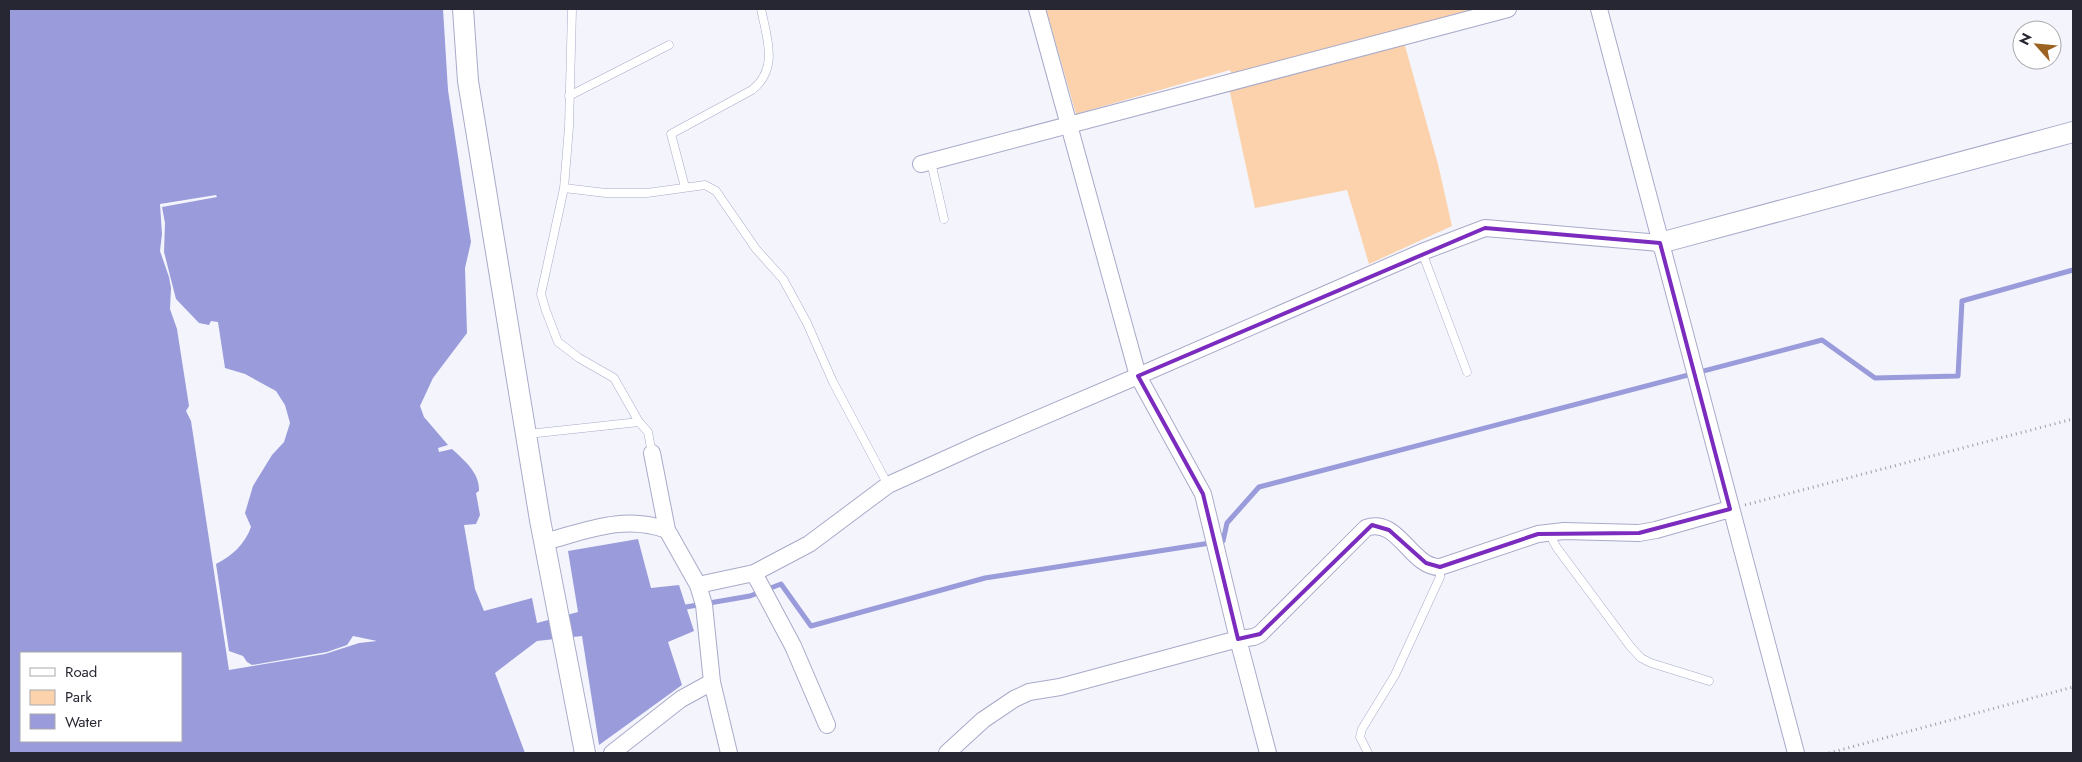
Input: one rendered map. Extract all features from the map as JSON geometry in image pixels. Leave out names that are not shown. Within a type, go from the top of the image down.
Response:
[{"type":"street","points":[[463,9],[468,81],[544,542],[585,753]]},
{"type":"street","points":[[1037,9],[1138,376],[1203,494],[1268,753]]},
{"type":"street","points":[[926,163],[1508,9]]},
{"type":"street","points":[[1599,9],[1796,753]]},
{"type":"street","points":[[698,585],[754,573],[809,544],[888,485],[1422,252],[1485,228],[1660,243],[2073,132]]},
{"type":"street","points":[[652,453],[667,530],[698,585],[704,605],[712,682],[728,753]]},
{"type":"street","points":[[947,753],[965,747],[982,720],[1014,699],[1029,692],[1060,687],[1260,634],[1366,528],[1372,525],[1389,530],[1426,563],[1433,568],[1440,568],[1538,534],[1553,531],[1639,533],[1730,509]]},
{"type":"street","points":[[544,542],[604,526],[630,522],[650,524],[667,530]]},
{"type":"street","points":[[754,573],[793,646],[827,725]]},
{"type":"street","points":[[612,753],[681,699],[712,682]]},
{"type":"lane","points":[[572,9],[564,188],[542,294],[546,311],[558,342],[580,358],[610,374],[639,422],[648,432],[652,453]]},
{"type":"lane","points":[[685,187],[671,134],[752,90],[759,84],[769,66],[761,9]]},
{"type":"lane","points":[[569,96],[669,45]]},
{"type":"lane","points":[[926,163],[944,219]]},
{"type":"lane","points":[[564,188],[606,193],[647,193],[685,187],[709,186],[716,190],[756,249],[783,279],[807,323],[833,382],[888,485]]},
{"type":"lane","points":[[1422,252],[1467,372]]},
{"type":"lane","points":[[526,434],[639,422]]},
{"type":"lane","points":[[1553,531],[1553,541],[1557,548],[1641,658],[1651,663],[1709,681]]},
{"type":"lane","points":[[1368,753],[1360,737],[1362,730],[1395,675],[1440,577],[1440,568]]},
{"type":"path","points":[[1730,509],[2073,419]]},
{"type":"path","points":[[1829,753],[2073,687]]},
{"type":"highlighted area","points":[[1485,228],[1660,243],[1730,509],[1639,533],[1538,534],[1440,567],[1426,563],[1389,530],[1372,525],[1260,634],[1238,639],[1203,494],[1138,376]]},
{"type":"green space","points":[[1046,9],[1479,9],[1233,78],[1230,70],[1076,114]]},
{"type":"green space","points":[[1404,42],[1438,164],[1452,226],[1369,264],[1347,190],[1255,208],[1229,88]]},
{"type":"water","points":[[9,9],[443,9],[448,90],[471,242],[465,268],[467,333],[433,378],[420,406],[424,417],[448,445],[438,448],[439,452],[452,449],[470,467],[479,484],[479,491],[476,493],[480,515],[476,524],[464,525],[475,589],[484,611],[532,598],[537,623],[578,612],[568,551],[638,539],[651,588],[679,585],[694,631],[668,642],[682,685],[599,745],[582,636],[537,641],[495,673],[525,753],[9,753]],"holes":[[[216,195],[217,197],[162,207],[165,223],[164,252],[176,299],[199,323],[209,325],[211,321],[218,322],[225,368],[245,374],[276,391],[285,405],[290,423],[284,442],[272,455],[253,486],[245,513],[251,527],[245,539],[237,549],[216,564],[229,651],[243,656],[252,665],[327,652],[347,645],[353,636],[377,641],[359,643],[325,654],[229,670],[191,421],[186,411],[189,406],[177,329],[170,309],[171,288],[160,251],[162,234],[160,204]]]},
{"type":"waterway","points":[[686,607],[750,596],[781,584],[811,626],[985,578],[1223,541],[1227,523],[1259,487],[1822,340],[1875,378],[1958,376],[1962,301],[2073,270]]}]
